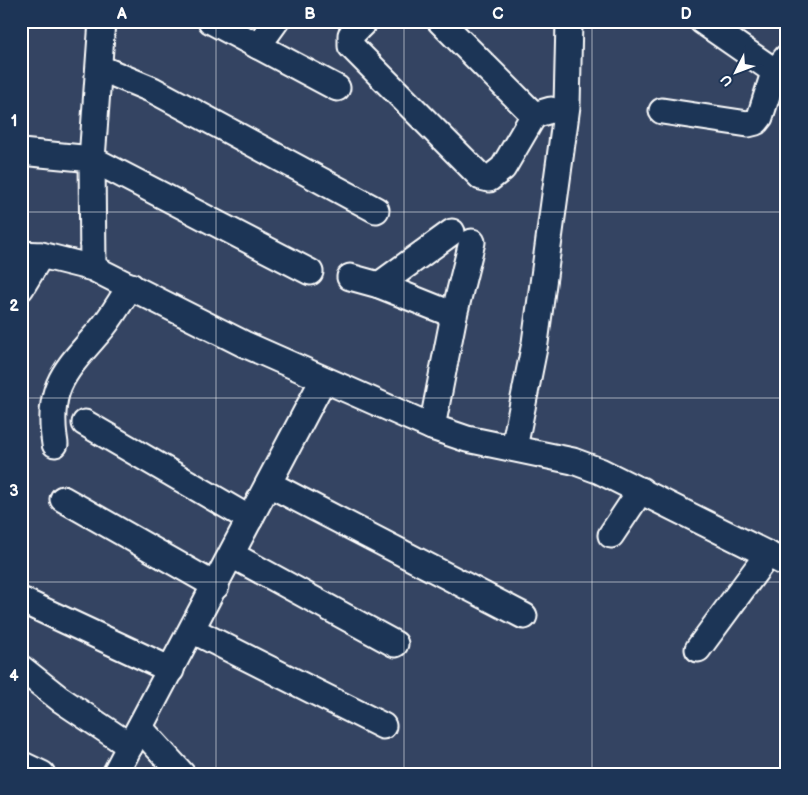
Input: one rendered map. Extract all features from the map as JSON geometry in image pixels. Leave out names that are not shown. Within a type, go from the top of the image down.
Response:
[{"type":"street","points":[[93,268],[92,159],[102,21]]},
{"type":"street","points":[[211,21],[337,88]]},
{"type":"street","points":[[258,46],[276,21]]},
{"type":"street","points":[[365,21],[351,35],[351,46],[481,177],[489,179],[503,168],[534,115],[567,106]]},
{"type":"street","points":[[440,21],[534,115]]},
{"type":"street","points":[[514,448],[535,343],[567,106],[569,21]]},
{"type":"street","points":[[662,111],[748,124],[756,122],[760,117],[782,70],[716,25]]},
{"type":"street","points":[[100,68],[153,90],[376,210]]},
{"type":"street","points":[[21,152],[92,159],[310,272]]},
{"type":"street","points":[[379,285],[462,237],[454,315],[432,427]]},
{"type":"street","points":[[21,288],[31,254],[93,268],[244,344],[432,427],[467,439],[573,461],[642,490],[777,559],[698,650]]},
{"type":"street","points":[[350,277],[379,285],[454,315]]},
{"type":"street","points":[[54,444],[51,408],[65,372],[98,333],[131,286]]},
{"type":"street","points":[[115,774],[324,380]]},
{"type":"street","points":[[85,423],[250,520]]},
{"type":"street","points":[[269,484],[524,616]]},
{"type":"street","points":[[611,535],[642,490]]},
{"type":"street","points":[[62,499],[216,586]]},
{"type":"street","points":[[232,555],[395,644]]},
{"type":"street","points":[[21,600],[171,670]]},
{"type":"street","points":[[192,630],[383,726]]},
{"type":"street","points":[[21,668],[60,699],[135,737],[182,774]]},
{"type":"street","points":[[21,764],[42,774]]}]
